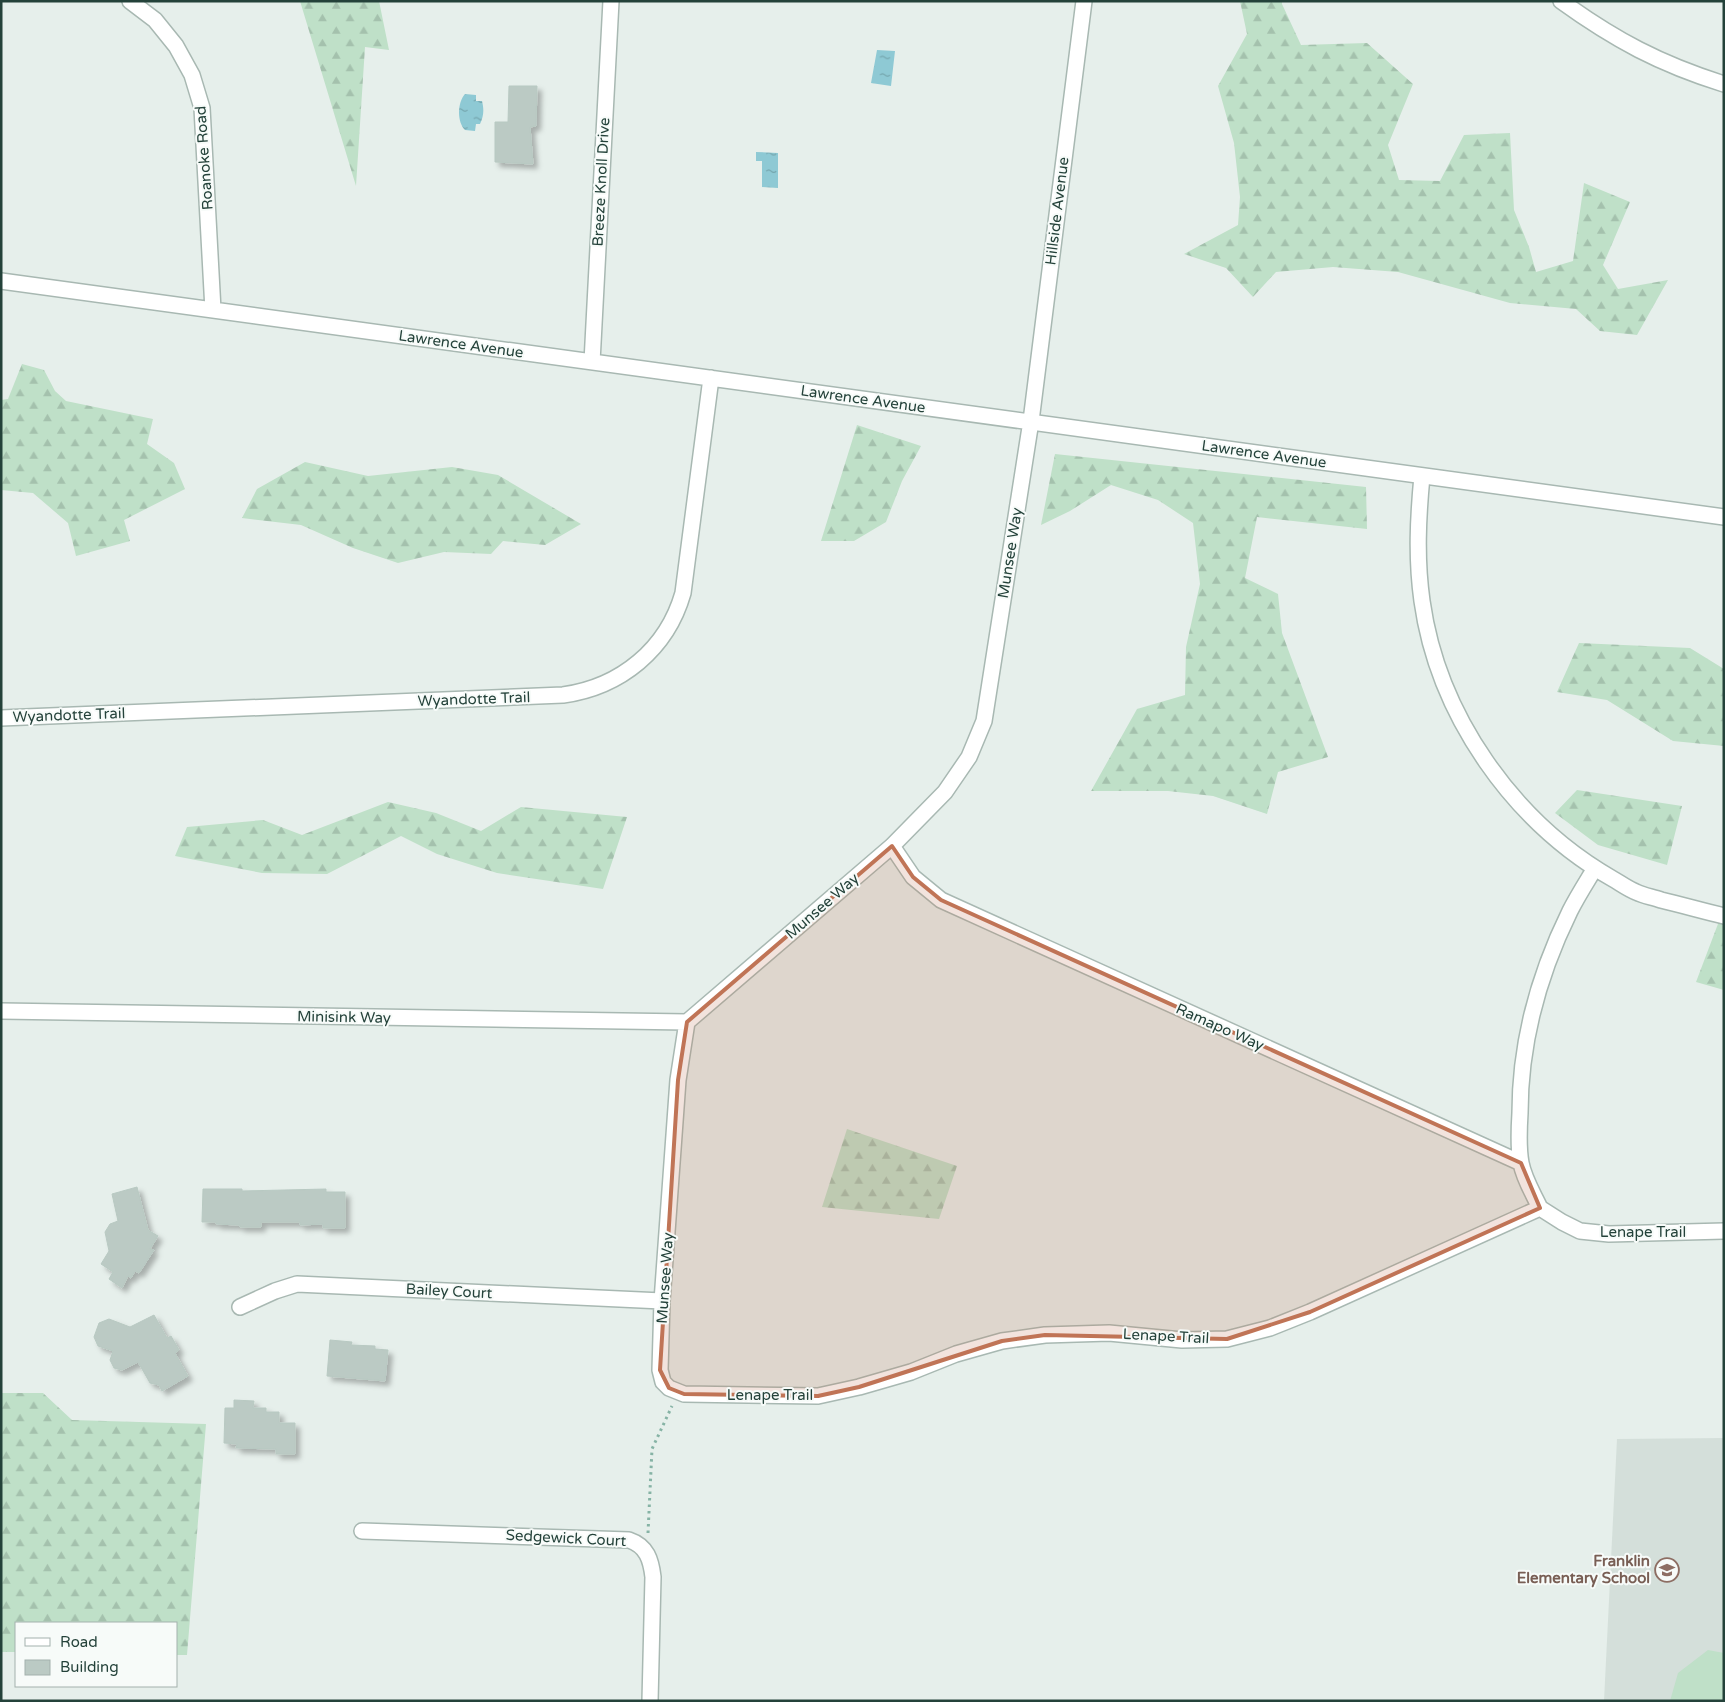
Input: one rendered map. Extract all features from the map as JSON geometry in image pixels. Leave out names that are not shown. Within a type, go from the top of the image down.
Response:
[{"type":"street","name":"Roanoke Road","points":[[130,1],[154,20],[176,46],[192,75],[202,108],[213,310]]},
{"type":"street","name":"Breeze Knoll Drive","points":[[592,362],[612,1]]},
{"type":"street","name":"Hillside Avenue","points":[[1030,421],[1084,1]]},
{"type":"street","points":[[1561,1],[1597,27],[1640,52],[1685,72],[1724,84]]},
{"type":"street","name":"Lawrence Avenue","points":[[1,281],[1724,517]]},
{"type":"street","name":"Wyandotte Trail","points":[[1,718],[563,696],[577,694],[604,685],[629,671],[660,641],[680,603],[683,593],[711,378]]},
{"type":"street","name":"Munsee Way","points":[[676,1391],[663,1382],[660,1370],[662,1301],[678,1080],[687,1022],[892,846],[945,792],[969,757],[984,721],[1030,421]]},
{"type":"street","points":[[1422,476],[1418,519],[1418,561],[1422,602],[1432,643],[1445,683],[1462,721],[1483,757],[1508,790],[1536,821],[1567,849],[1595,868],[1636,892],[1724,916]]},
{"type":"street","name":"Ramapo Way","points":[[892,846],[913,877],[941,900],[1521,1163]]},
{"type":"street","points":[[1540,1208],[1526,1181],[1521,1163],[1520,1094],[1525,1046],[1535,999],[1550,954],[1570,910],[1595,868]]},
{"type":"street","name":"Minisink Way","points":[[1,1011],[687,1022]]},
{"type":"street","name":"Lenape Trail","points":[[676,1391],[684,1394],[818,1396],[859,1387],[911,1372],[956,1354],[1002,1341],[1045,1334],[1109,1333],[1182,1340],[1227,1339],[1270,1328],[1310,1312],[1540,1208],[1580,1231],[1609,1234],[1724,1231]]},
{"type":"street","name":"Bailey Court","points":[[240,1308],[275,1290],[297,1284],[662,1301]]},
{"type":"street","name":"Sedgewick Court","points":[[362,1531],[629,1540],[639,1543],[647,1553],[652,1564],[653,1577],[650,1701]]},
{"type":"path","points":[[647,1553],[652,1449],[676,1391]]},
{"type":"highlighted area","points":[[892,846],[913,877],[941,900],[1521,1163],[1540,1208],[1310,1312],[1227,1339],[1045,1335],[1002,1341],[859,1387],[818,1396],[684,1394],[669,1388],[660,1370],[678,1080],[687,1022]]},
{"type":"shaded area","name":"Franklin Elementary School","points":[[1724,1438],[1724,1701],[1604,1701],[1617,1439]]},
{"type":"green space","points":[[300,1],[379,1],[389,50],[365,47],[356,186]]},
{"type":"green space","points":[[1240,1],[1282,1],[1301,45],[1367,43],[1413,84],[1388,145],[1399,180],[1440,181],[1464,135],[1510,133],[1514,210],[1529,247],[1536,272],[1573,261],[1584,183],[1630,202],[1603,265],[1618,289],[1668,280],[1637,335],[1600,331],[1576,309],[1510,303],[1398,272],[1333,267],[1276,272],[1253,297],[1226,268],[1184,254],[1238,225],[1240,197],[1234,143],[1218,86],[1247,34]]},
{"type":"green space","points":[[22,364],[44,370],[55,391],[66,401],[153,419],[147,444],[174,463],[185,489],[124,520],[130,541],[76,556],[68,523],[33,493],[1,490],[1,400],[8,399]]},
{"type":"green space","points":[[857,425],[921,446],[902,481],[886,522],[854,541],[821,541]]},
{"type":"green space","points":[[1055,454],[1366,487],[1367,529],[1257,517],[1245,578],[1278,594],[1282,633],[1328,757],[1278,772],[1267,814],[1213,796],[1168,791],[1091,791],[1137,709],[1185,695],[1186,647],[1200,584],[1193,523],[1158,500],[1111,485],[1070,511],[1041,525]]},
{"type":"green space","points":[[305,462],[368,476],[452,467],[498,475],[581,524],[545,545],[503,541],[491,554],[444,552],[398,563],[353,548],[301,525],[242,518],[257,489]]},
{"type":"green space","points":[[1579,643],[1690,648],[1724,669],[1724,746],[1673,741],[1607,700],[1557,692]]},
{"type":"green space","points":[[1577,790],[1682,806],[1667,865],[1598,845],[1555,813]]},
{"type":"green space","points":[[388,802],[436,813],[481,831],[521,807],[627,817],[603,889],[497,873],[437,854],[401,836],[327,874],[262,873],[175,856],[187,827],[263,820],[302,835]]},
{"type":"green space","points":[[1724,908],[1724,990],[1696,982]]},
{"type":"green space","points":[[847,1129],[957,1166],[939,1219],[822,1207]]},
{"type":"green space","points":[[1,1393],[43,1393],[72,1420],[206,1424],[187,1655],[178,1655],[178,1622],[15,1622],[15,1652],[1,1652]]},
{"type":"green space","points":[[1708,1650],[1724,1653],[1724,1701],[1670,1701],[1678,1673]]},
{"type":"water","points":[[877,50],[895,51],[891,86],[871,83]]},
{"type":"water","points":[[465,94],[476,95],[476,101],[482,101],[482,118],[480,124],[476,124],[475,131],[465,130],[459,117],[460,102]]},
{"type":"water","points":[[756,152],[778,153],[778,188],[762,187],[762,161],[756,161]]},
{"type":"building","points":[[509,86],[537,86],[536,126],[530,127],[533,164],[495,162],[495,122],[508,122]]},
{"type":"building","points":[[137,1187],[148,1230],[158,1236],[150,1249],[154,1250],[139,1273],[135,1271],[131,1278],[128,1276],[122,1288],[109,1279],[113,1272],[101,1264],[109,1251],[105,1232],[110,1224],[118,1221],[112,1194]]},
{"type":"building","points":[[203,1189],[242,1189],[242,1191],[326,1189],[326,1192],[345,1192],[345,1228],[323,1228],[323,1224],[300,1225],[300,1222],[261,1222],[261,1227],[240,1227],[240,1225],[202,1222]]},
{"type":"building","points":[[154,1315],[167,1338],[171,1336],[179,1350],[175,1353],[188,1376],[162,1391],[159,1385],[150,1383],[138,1362],[122,1370],[114,1368],[110,1360],[113,1351],[98,1346],[94,1337],[99,1323],[109,1319],[130,1327]]},
{"type":"building","points":[[330,1340],[352,1342],[351,1345],[375,1346],[375,1349],[388,1350],[385,1381],[327,1376]]},
{"type":"building","points":[[234,1400],[254,1401],[253,1408],[266,1408],[266,1412],[279,1412],[279,1423],[295,1423],[295,1454],[276,1454],[276,1449],[236,1448],[237,1444],[224,1443],[225,1408],[234,1408]]},
{"type":"place","name":"Franklin Elementary School","points":[[1667,1570]]}]
